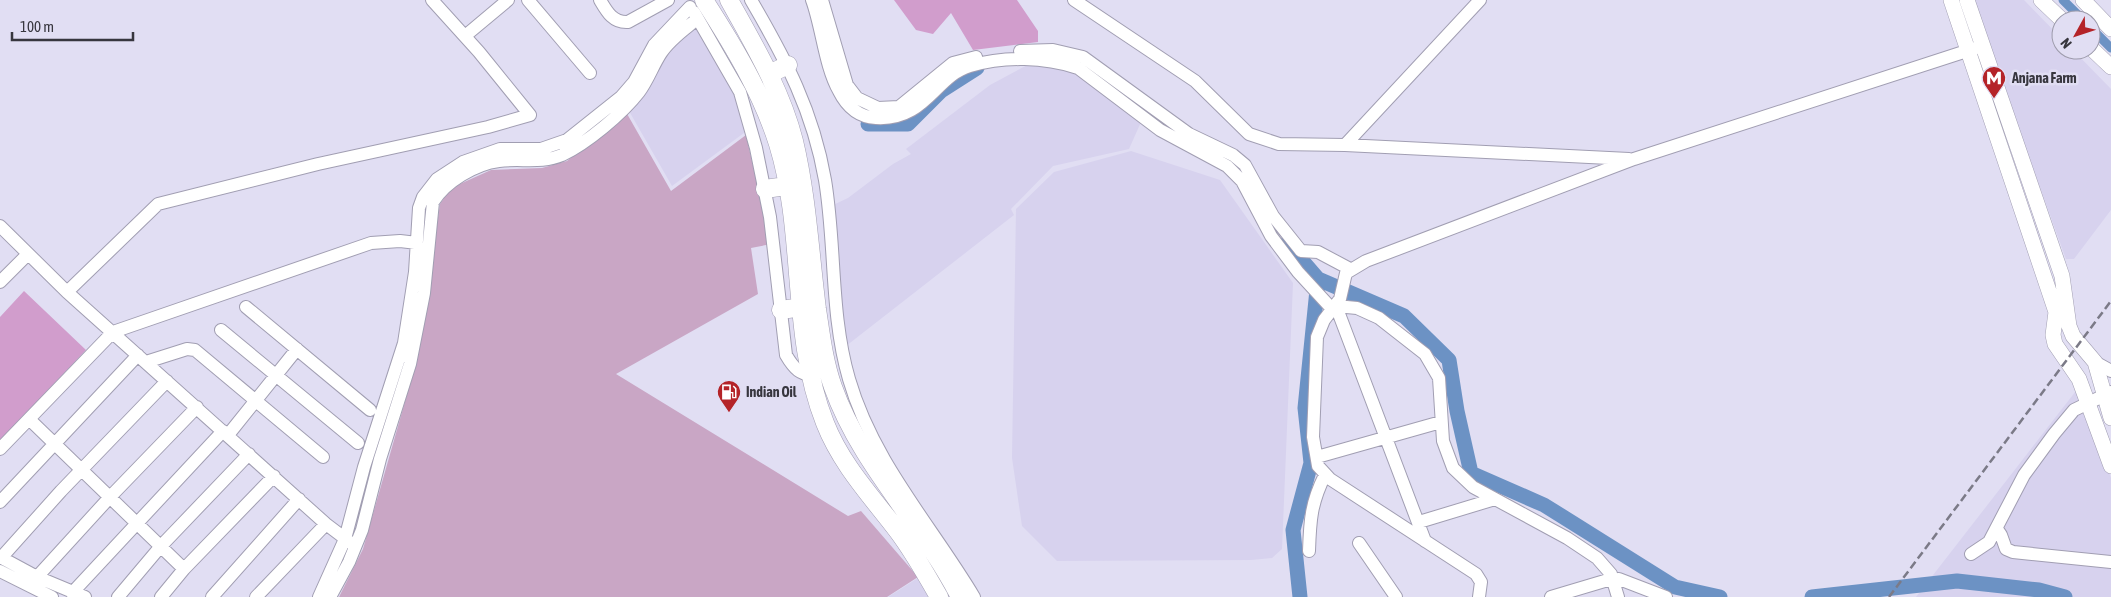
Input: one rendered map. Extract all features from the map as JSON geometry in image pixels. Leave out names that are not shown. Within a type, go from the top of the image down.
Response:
[{"type":"highway","points":[[729,0],[769,74],[794,141],[805,205],[821,336],[833,388],[860,444],[892,495],[948,573],[960,597]]},
{"type":"highway","points":[[691,2],[742,79],[762,102],[778,145],[786,186],[810,375],[825,423],[839,453],[911,549],[939,597]]},
{"type":"highway","points":[[769,74],[788,65]]},
{"type":"highway","points":[[765,189],[786,186]]},
{"type":"highway","points":[[781,310],[802,307]]},
{"type":"main road","points":[[1951,0],[1976,48],[2062,276],[2069,326],[2073,336],[2095,362],[2107,394],[2111,418]]},
{"type":"main road","points":[[1967,0],[1976,48],[2056,312],[2055,344],[2074,370],[2111,466]]},
{"type":"main road","points":[[2041,0],[2052,10]]},
{"type":"main road","points":[[2082,0],[2111,28]]},
{"type":"main road","points":[[2101,58],[2111,67]]},
{"type":"street","points":[[68,292],[158,204],[318,164],[488,127],[530,114],[465,36],[432,0]]},
{"type":"street","points":[[465,36],[508,0]]},
{"type":"street","points":[[528,0],[590,73]]},
{"type":"street","points":[[600,0],[610,15],[622,23],[628,22],[668,0]]},
{"type":"street","points":[[812,0],[838,90],[848,106],[864,117],[888,119],[909,112],[932,96],[951,77],[968,66],[1005,60],[1034,59],[1062,63],[1078,68],[1160,130],[1227,166],[1242,181],[1271,236],[1298,272],[1335,306],[1426,541]]},
{"type":"street","points":[[822,0],[847,85],[857,98],[878,108],[899,107],[953,63],[974,57],[1010,51],[1053,50],[1083,57],[1189,134],[1233,155],[1245,165],[1273,216],[1301,251],[1318,252],[1348,271]]},
{"type":"street","points":[[1074,0],[1195,81],[1249,134],[1279,144],[1345,144],[1634,160]]},
{"type":"street","points":[[1345,144],[1480,0]]},
{"type":"street","points":[[319,597],[345,539],[364,467],[404,343],[417,243],[419,208],[426,192],[437,179],[463,162],[500,149],[541,149],[567,140],[621,97],[634,82],[654,45],[691,2],[697,19],[742,79],[740,92],[765,189],[786,355],[799,372],[810,375],[828,369],[844,358]]},
{"type":"street","points":[[756,2],[788,65],[811,119],[825,180],[835,314],[844,358],[855,397],[874,444],[901,490],[974,597]]},
{"type":"street","points":[[330,597],[357,546],[380,459],[410,364],[424,293],[432,202],[438,193],[457,178],[481,166],[498,161],[546,160],[578,145],[628,104],[646,81],[661,53],[697,19]]},
{"type":"street","points":[[1479,597],[1480,578],[1325,475],[1318,466],[1313,437],[1317,337],[1324,320],[1335,306],[1348,271],[1366,261],[1634,160],[1976,48]]},
{"type":"street","points":[[1,231],[326,524],[357,546]]},
{"type":"street","points":[[0,449],[113,332],[371,243],[400,241],[417,243]]},
{"type":"street","points":[[0,282],[28,254]]},
{"type":"street","points":[[1335,306],[1357,308],[1379,318],[1425,354],[1440,378],[1443,441],[1453,468],[1473,487],[1567,538],[1597,558],[1614,580],[1618,597]]},
{"type":"street","points":[[246,307],[370,410]]},
{"type":"street","points":[[221,330],[358,443]]},
{"type":"street","points":[[0,502],[55,444],[142,358],[192,349],[323,457]]},
{"type":"street","points":[[72,593],[136,522],[256,401],[297,349]]},
{"type":"street","points":[[2095,362],[2111,371]]},
{"type":"street","points":[[0,562],[81,469],[167,381]]},
{"type":"street","points":[[1971,554],[1989,542],[2024,475],[2074,410],[2107,394]]},
{"type":"street","points":[[37,577],[110,497],[197,407]]},
{"type":"street","points":[[29,419],[184,570]]},
{"type":"street","points":[[1317,457],[1441,422]]},
{"type":"street","points":[[118,597],[161,546],[248,454]]},
{"type":"street","points":[[1309,551],[1310,516],[1314,498],[1325,475]]},
{"type":"street","points":[[161,597],[184,570],[274,476]]},
{"type":"street","points":[[212,597],[299,499]]},
{"type":"street","points":[[1419,522],[1495,499]]},
{"type":"street","points":[[256,597],[326,524]]},
{"type":"street","points":[[1996,529],[2001,535],[2006,549],[2012,552],[2111,562]]},
{"type":"street","points":[[1359,543],[1396,597]]},
{"type":"street","points":[[0,562],[85,597]]},
{"type":"street","points":[[0,562],[52,597]]},
{"type":"street","points":[[1551,597],[1614,580],[1631,582],[1666,597]]},
{"type":"shaded area","points":[[894,0],[1017,0],[1038,31],[1038,42],[973,50],[951,13],[933,34],[916,30]]},
{"type":"shaded area","points":[[1972,0],[2024,0],[2051,28],[2051,60],[2083,60],[2111,89],[2111,210],[2074,259],[2066,259]]},
{"type":"shaded area","points":[[696,23],[738,93],[748,130],[672,186],[629,111],[663,54]]},
{"type":"shaded area","points":[[1029,64],[1061,67],[1087,79],[1141,122],[1129,149],[1053,166],[1011,209],[1014,215],[846,346],[831,206],[848,198],[893,164],[911,154],[906,149],[990,85]]},
{"type":"shaded area","points":[[626,112],[671,191],[746,135],[771,244],[751,248],[758,294],[616,374],[848,516],[861,511],[918,577],[887,597],[339,597],[363,549],[416,363],[440,204],[451,188],[491,170],[542,168],[567,161]]},
{"type":"shaded area","points":[[1131,151],[1220,180],[1293,283],[1282,549],[1272,558],[1251,560],[1057,561],[1022,526],[1012,458],[1016,209],[1054,172]]},
{"type":"shaded area","points":[[24,291],[86,350],[0,441],[0,317]]},
{"type":"shaded area","points":[[2079,387],[2111,478],[2111,597],[1916,597]]},
{"type":"shaded area","points":[[918,578],[929,597],[888,597]]},
{"type":"waterway","points":[[2063,0],[2073,10]]},
{"type":"waterway","points":[[2101,38],[2111,48]]},
{"type":"waterway","points":[[868,124],[908,124],[941,91],[977,68]]},
{"type":"waterway","points":[[1287,243],[1318,279],[1404,316],[1449,360],[1457,411],[1471,473],[1544,505],[1675,587],[1720,597]]},
{"type":"waterway","points":[[1300,597],[1293,530],[1311,463],[1305,408],[1318,280]]},
{"type":"waterway","points":[[1812,597],[1957,581],[2039,590],[2065,597]]},
{"type":"railway","points":[[1889,597],[2111,301]]},
{"type":"place","name":"Anjana Farm","points":[[1994,99]]},
{"type":"place","name":"Indian Oil","points":[[729,413]]}]
